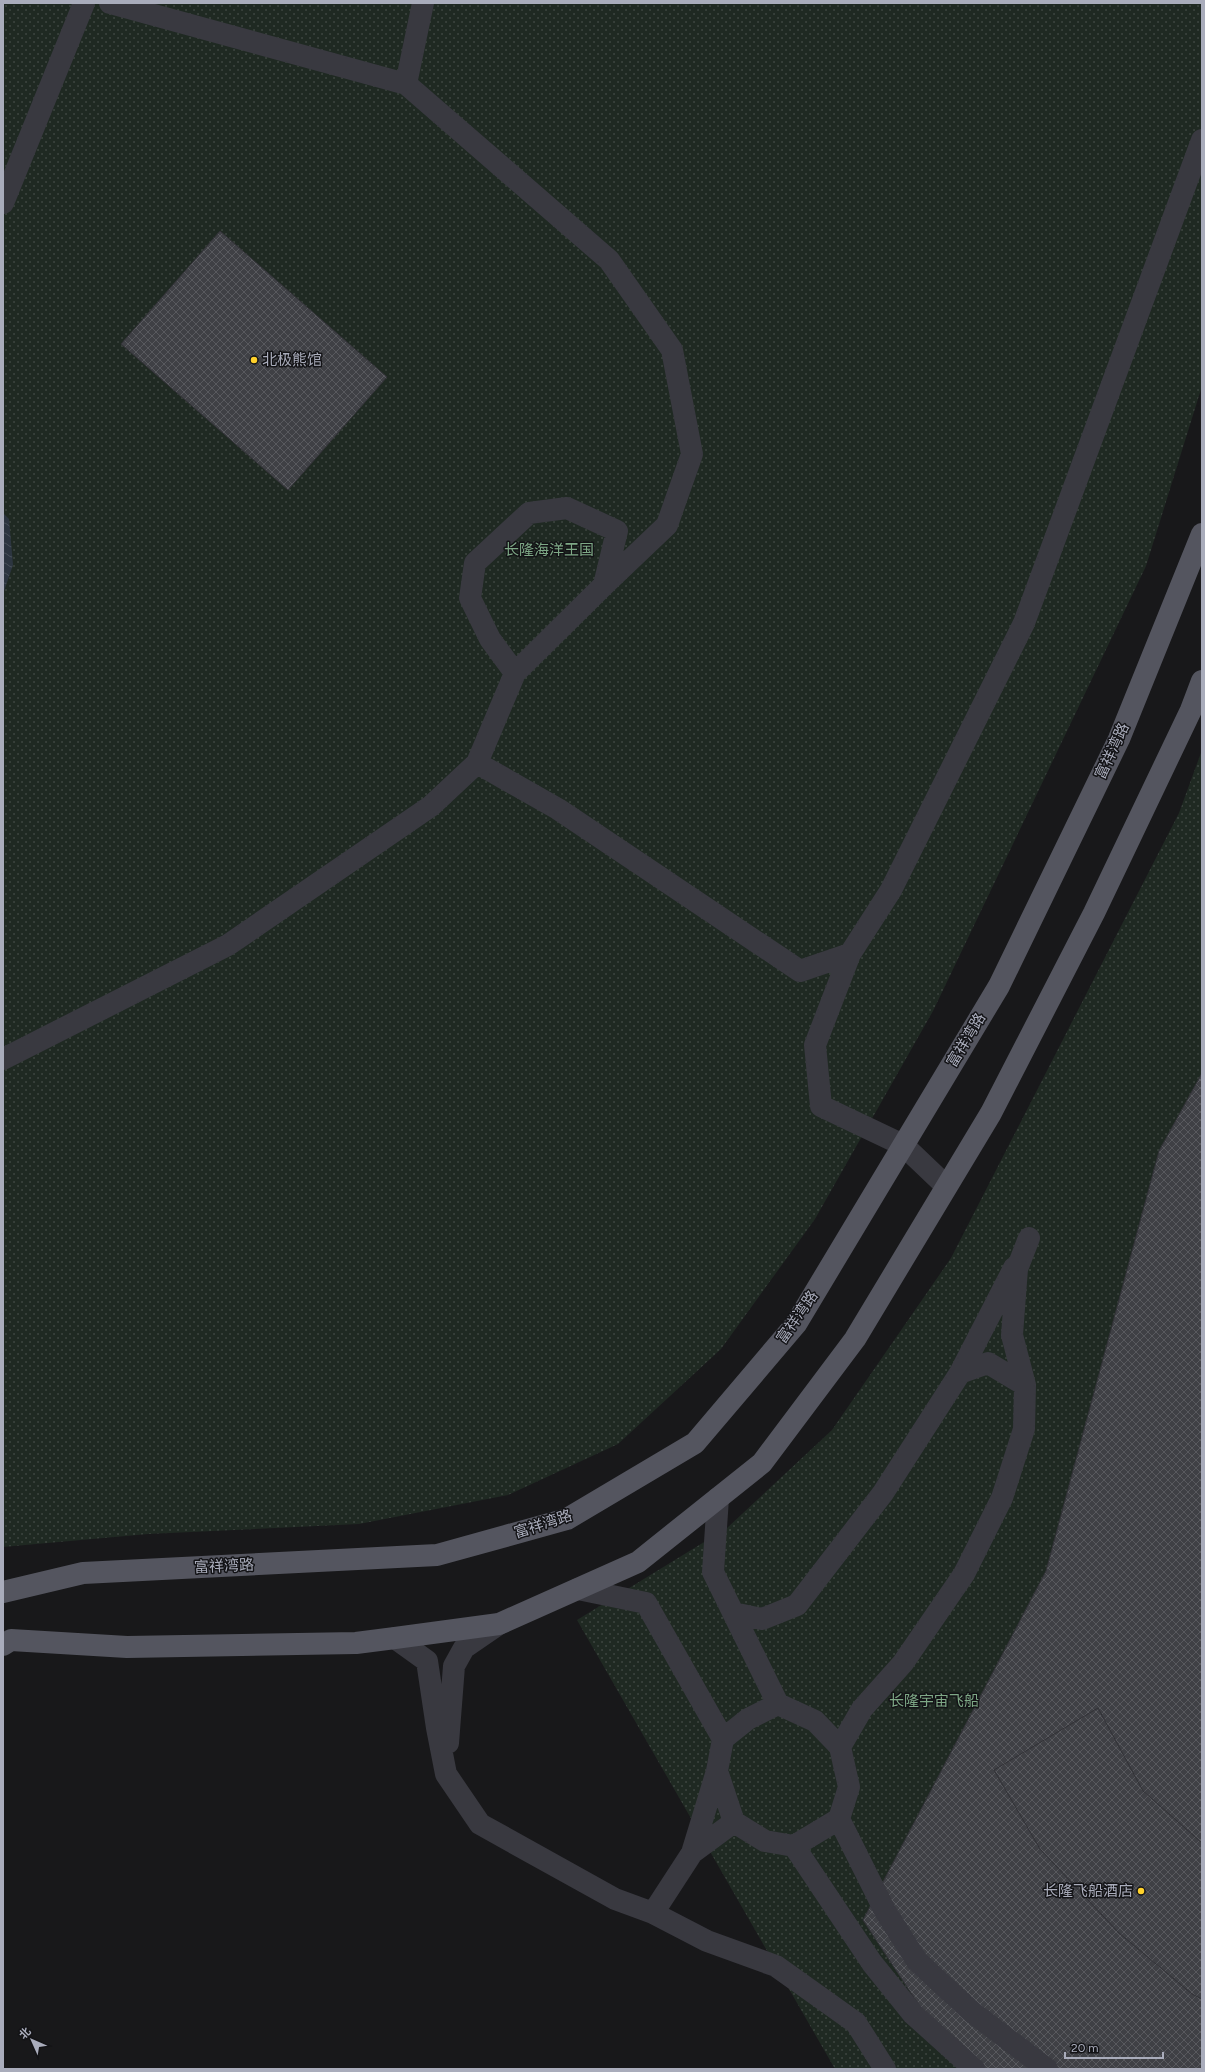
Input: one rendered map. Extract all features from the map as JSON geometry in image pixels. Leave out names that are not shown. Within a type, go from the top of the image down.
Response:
[{"type":"main road","name":"富祥湾路","points":[[3,1592],[83,1573],[437,1555],[567,1519],[695,1443],[796,1324],[1006,972],[1119,739],[1202,534]]},
{"type":"main road","points":[[3,1645],[11,1640],[127,1647],[356,1643],[499,1624],[638,1562],[762,1463],[855,1339],[991,1113],[1094,913],[1191,710],[1202,681]]},
{"type":"street","points":[[3,203],[84,3]]},
{"type":"street","points":[[3,1059],[228,945],[431,806],[477,763],[515,674],[604,585],[666,526],[692,454],[672,350],[609,260],[406,84],[110,3]]},
{"type":"street","points":[[406,84],[423,3]]},
{"type":"street","points":[[946,1186],[903,1145],[822,1106],[815,1045],[850,954],[891,890],[1024,623],[1202,140]]},
{"type":"street","points":[[515,674],[490,639],[470,598],[475,563],[529,513],[567,508],[617,531],[604,585]]},
{"type":"street","points":[[477,763],[558,809],[800,971],[850,954]]},
{"type":"street","points":[[733,1613],[762,1619],[797,1605],[883,1494],[960,1373],[1029,1238],[1017,1269],[1012,1335],[1025,1385],[1024,1429],[1002,1498],[964,1574],[903,1663],[862,1708],[840,1747]]},
{"type":"street","points":[[960,1373],[988,1363],[1025,1385]]},
{"type":"street","points":[[717,1771],[734,1822],[765,1841],[794,1846],[839,1819],[849,1787],[840,1747],[815,1721],[778,1704],[713,1572],[718,1498]]},
{"type":"street","points":[[578,1589],[646,1603],[723,1740]]},
{"type":"street","points":[[446,1774],[454,1666],[464,1648],[499,1624]]},
{"type":"street","points":[[395,1638],[427,1661],[437,1728],[446,1774],[480,1824],[615,1899],[653,1913],[707,1941],[776,1966],[856,2023],[885,2069]]},
{"type":"street","points":[[653,1913],[692,1853],[717,1771],[723,1740],[748,1719],[778,1704]]},
{"type":"street","points":[[839,1819],[885,1911],[917,1961],[972,2012],[1046,2069]]},
{"type":"street","points":[[692,1853],[734,1822]]},
{"type":"street","points":[[794,1846],[872,1963],[913,2014],[974,2069]]},
{"type":"green space","name":"长隆海洋王国","points":[[3,3],[1202,3],[1202,386],[1146,566],[933,1011],[815,1219],[721,1349],[618,1444],[508,1495],[359,1524],[148,1534],[3,1547]]},
{"type":"green space","name":"长隆宇宙飞船","points":[[1202,750],[1202,2069],[835,2069],[577,1620],[727,1528],[832,1430],[951,1258],[1179,813]]},
{"type":"water","points":[[3,513],[9,519],[13,565],[3,594]]},
{"type":"building","name":"北极熊馆","points":[[220,231],[387,377],[288,490],[121,344]]},
{"type":"building","points":[[1202,1073],[1202,2069],[961,2069],[863,1920],[1046,1571],[1159,1151]]},
{"type":"building","name":"长隆飞船酒店","points":[[1098,1708],[1143,1791],[1202,1843],[1202,1999],[1192,1994],[1119,1933],[1040,1849],[994,1770]]},
{"type":"place","name":"北极熊馆","points":[[254,360]]},
{"type":"place","name":"长隆飞船酒店","points":[[1141,1891]]}]
